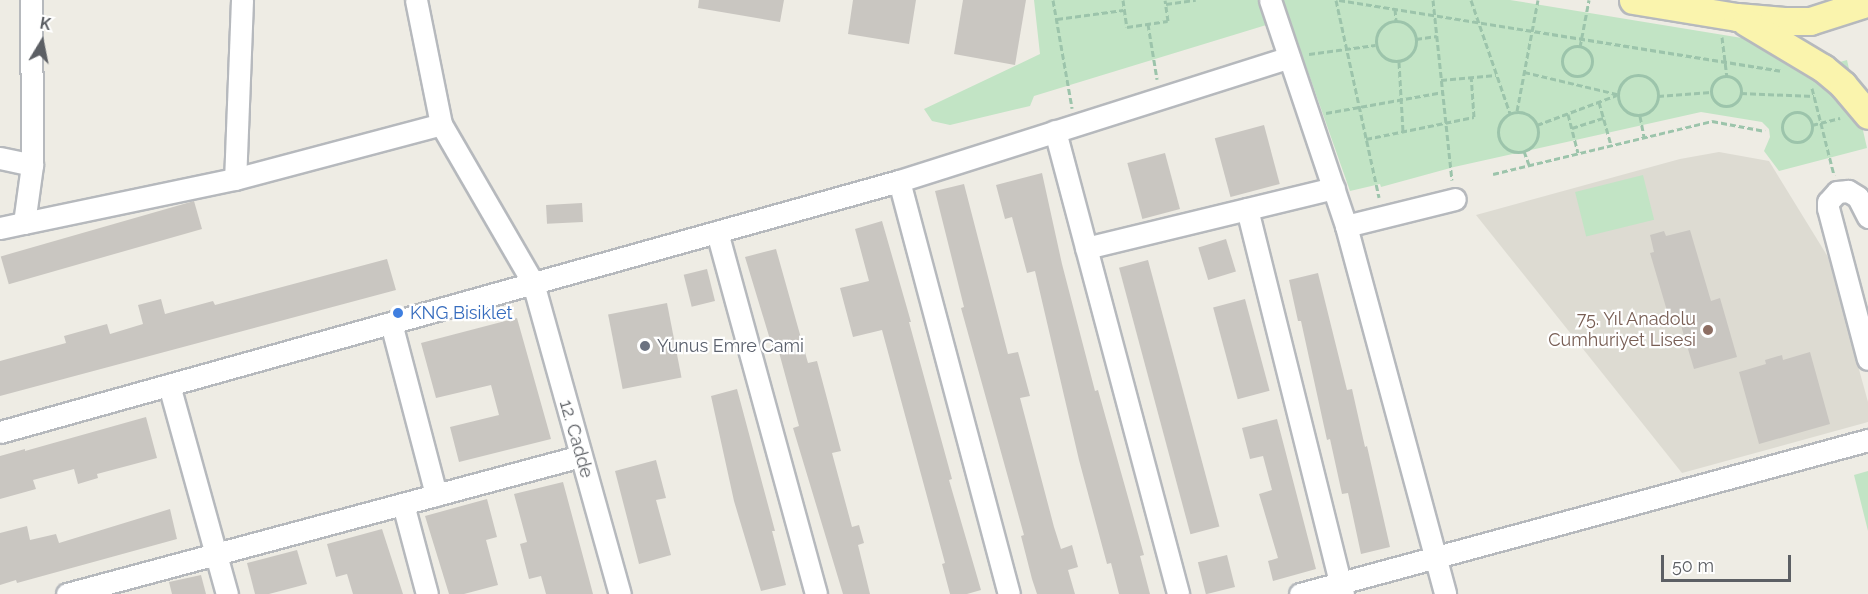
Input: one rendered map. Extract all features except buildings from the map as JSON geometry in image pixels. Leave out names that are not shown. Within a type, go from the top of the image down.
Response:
[{"type":"main road","points":[[1633,0],[1737,17],[1810,21],[1863,4]]},
{"type":"main road","points":[[1737,17],[1752,14],[1765,0]]},
{"type":"main road","points":[[1737,17],[1823,68],[1843,85],[1868,115]]},
{"type":"street","points":[[24,223],[32,165],[31,0]]},
{"type":"street","points":[[235,179],[242,0]]},
{"type":"street","name":"12. Cadde","points":[[416,0],[441,124],[533,283],[620,594]]},
{"type":"street","points":[[1270,0],[1335,188],[1445,594]]},
{"type":"street","points":[[0,432],[899,181],[1289,57]]},
{"type":"street","points":[[0,228],[235,179],[441,124]]},
{"type":"street","points":[[1065,128],[1086,248],[1178,594]]},
{"type":"street","points":[[0,158],[32,165]]},
{"type":"street","points":[[899,181],[1009,594]]},
{"type":"street","points":[[1086,248],[1335,188]]},
{"type":"street","points":[[1868,217],[1858,197],[1848,191],[1837,192],[1828,202],[1868,359]]},
{"type":"street","points":[[1346,226],[1455,200]]},
{"type":"street","points":[[1247,209],[1342,589]]},
{"type":"street","points":[[717,232],[816,594]]},
{"type":"street","points":[[391,323],[436,495]]},
{"type":"street","points":[[169,385],[227,594]]},
{"type":"street","points":[[1300,594],[1342,589],[1435,557],[1868,440]]},
{"type":"street","points":[[67,594],[581,456]]},
{"type":"street","points":[[403,504],[427,594]]},
{"type":"path","points":[[1053,0],[1057,19],[1065,128]]},
{"type":"path","points":[[1123,0],[1127,27],[1168,21],[1166,2],[1196,0]]},
{"type":"path","points":[[1383,217],[1346,49],[1338,0],[1788,72]]},
{"type":"path","points":[[1432,0],[1455,200]]},
{"type":"path","points":[[1471,0],[1510,113]]},
{"type":"path","points":[[1516,111],[1538,0]]},
{"type":"path","points":[[1580,47],[1589,0]]},
{"type":"path","points":[[1395,9],[1396,21]]},
{"type":"path","points":[[1057,19],[1124,10]]},
{"type":"path","points":[[1396,21],[1411,27],[1416,39],[1412,54],[1399,62],[1385,59],[1376,45],[1379,29],[1387,23],[1396,21]]},
{"type":"path","points":[[1148,24],[1160,98]]},
{"type":"path","points":[[1416,39],[1437,36]]},
{"type":"path","points":[[1289,57],[1376,45]]},
{"type":"path","points":[[1580,47],[1588,52],[1591,64],[1587,72],[1575,76],[1565,69],[1563,57],[1568,49],[1580,47]]},
{"type":"path","points":[[1399,62],[1403,131]]},
{"type":"path","points":[[1725,62],[1727,76]]},
{"type":"path","points":[[1524,72],[1617,95]]},
{"type":"path","points":[[1441,80],[1497,75]]},
{"type":"path","points":[[1537,125],[1617,95],[1623,81],[1639,75],[1652,80],[1658,96],[1654,108],[1640,115],[1623,109],[1617,95]]},
{"type":"path","points":[[1573,84],[1575,76]]},
{"type":"path","points":[[1711,92],[1716,81],[1727,76]]},
{"type":"path","points":[[1711,92],[1717,102],[1726,106],[1737,101],[1741,93],[1737,81],[1727,76]]},
{"type":"path","points":[[1366,139],[1474,117],[1471,78]]},
{"type":"path","points":[[1310,116],[1443,92]]},
{"type":"path","points":[[1658,96],[1711,92]]},
{"type":"path","points":[[1741,93],[1814,96],[1836,181]]},
{"type":"path","points":[[1599,102],[1611,145]]},
{"type":"path","points":[[1516,111],[1529,115],[1537,125],[1536,141],[1524,152],[1510,151],[1499,138],[1500,122],[1516,111]]},
{"type":"path","points":[[1796,112],[1806,115],[1811,125],[1808,136],[1799,141],[1787,137],[1782,128],[1785,118],[1796,112]]},
{"type":"path","points":[[1568,114],[1578,153]]},
{"type":"path","points":[[1640,115],[1644,137]]},
{"type":"path","points":[[1572,128],[1603,118]]},
{"type":"path","points":[[1493,174],[1712,121],[1765,131]]},
{"type":"path","points":[[1811,125],[1821,123]]},
{"type":"path","points":[[1524,152],[1528,165]]},
{"type":"shaded area","name":"75. Yıl Anadolu Cumhuriyet Lisesi","points":[[1719,152],[1769,161],[1828,257],[1868,402],[1868,422],[1682,473],[1476,215],[1680,159]]},
{"type":"green space","points":[[1034,0],[1510,0],[1803,48],[1808,71],[1847,60],[1867,148],[1779,171],[1764,151],[1770,137],[1769,129],[1762,122],[1701,112],[1454,167],[1381,187],[1380,184],[1350,191],[1289,18],[1034,96],[1030,106],[950,125],[932,121],[924,109],[1040,54]]},
{"type":"green space","points":[[1643,175],[1654,220],[1586,237],[1575,192]]},
{"type":"green space","points":[[1868,471],[1868,531],[1854,475]]},
{"type":"place","name":"KNG Bisiklet","points":[[398,313]]},
{"type":"place","name":"75. Yıl Anadolu Cumhuriyet Lisesi","points":[[1708,330]]},
{"type":"place","name":"Yunus Emre Cami","points":[[645,346]]}]
